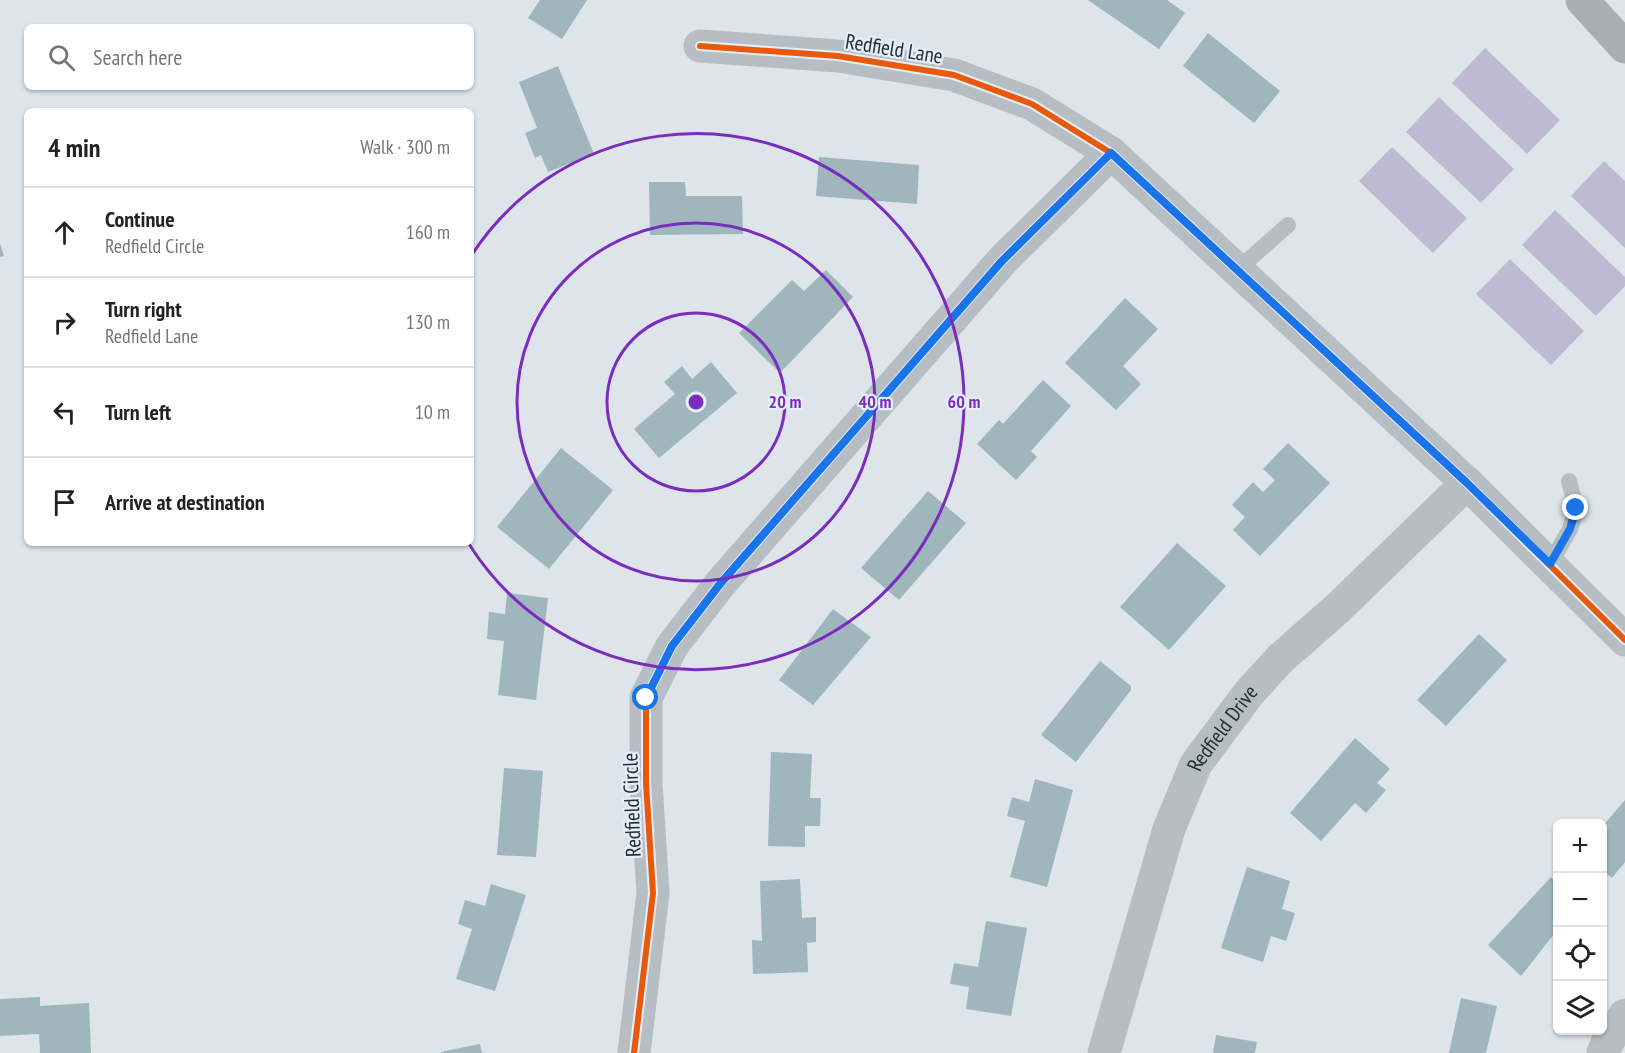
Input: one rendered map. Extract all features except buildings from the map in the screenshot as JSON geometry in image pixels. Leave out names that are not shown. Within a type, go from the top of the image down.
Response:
[{"type":"street","points":[[1582,0],[1625,47]]},
{"type":"street","name":"Redfield Lane","points":[[700,46],[838,56],[954,75],[1032,104],[1111,153],[1467,483],[1625,640]]},
{"type":"street","name":"Redfield Circle","points":[[634,1053],[653,893],[646,783],[646,698],[672,646],[720,584],[1002,261],[1111,153]]},
{"type":"street","name":"Redfield Drive","points":[[1104,1053],[1169,829],[1196,764],[1249,693],[1280,660],[1338,608],[1467,483]]},
{"type":"street","points":[[1603,1053],[1625,1015]]},
{"type":"lane","points":[[1237,270],[1288,225]]},
{"type":"lane","points":[[1550,564],[1570,529],[1576,508],[1569,481]]},
{"type":"shaded area","points":[[1485,48],[1560,120],[1527,154],[1452,83]]},
{"type":"shaded area","points":[[1439,97],[1514,169],[1481,203],[1406,132]]},
{"type":"shaded area","points":[[1392,147],[1467,218],[1433,253],[1359,181]]},
{"type":"shaded area","points":[[1604,161],[1625,181],[1625,248],[1571,196]]},
{"type":"shaded area","points":[[1555,210],[1625,277],[1625,286],[1596,316],[1522,245]]},
{"type":"shaded area","points":[[1510,259],[1584,331],[1551,365],[1476,294]]},
{"type":"cycle path","points":[[700,46],[838,56],[954,75],[1032,104],[1111,153],[1467,483],[1625,640]]},
{"type":"cycle path","points":[[634,1053],[653,893],[646,783],[646,698],[672,646],[720,584],[1002,261],[1111,153]]},
{"type":"route","points":[[646,698],[672,646],[720,584],[1002,261],[1111,153],[1467,483],[1550,564],[1570,529],[1576,508]]}]
